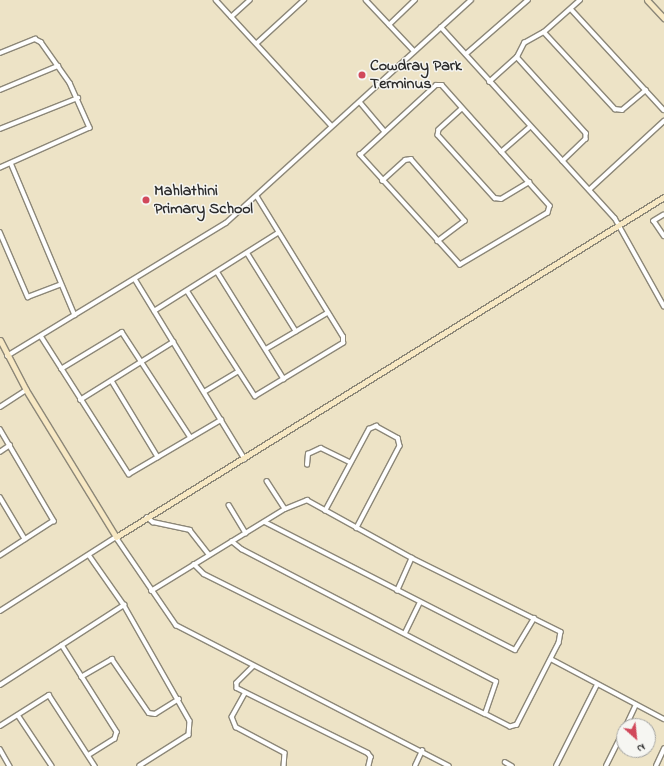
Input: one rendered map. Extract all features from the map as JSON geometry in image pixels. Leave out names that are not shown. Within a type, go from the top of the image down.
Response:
[{"type":"street","points":[[216,0],[332,126]]},
{"type":"street","points":[[231,17],[250,0]]},
{"type":"street","points":[[257,43],[304,0]]},
{"type":"street","points":[[366,0],[414,52]]},
{"type":"street","points":[[389,25],[415,0]]},
{"type":"street","points":[[7,356],[226,223],[257,197],[332,126],[471,0]]},
{"type":"street","points":[[466,54],[528,0]]},
{"type":"street","points":[[489,82],[517,57],[524,43],[544,32],[580,0]]},
{"type":"street","points":[[647,0],[664,18]]},
{"type":"street","points":[[571,9],[664,110]]},
{"type":"street","points":[[441,27],[489,82],[615,218],[617,226],[662,299],[664,306]]},
{"type":"street","points":[[544,32],[615,109],[622,110],[646,90]]},
{"type":"street","points":[[0,53],[38,39],[58,66],[78,98],[89,130],[0,168]]},
{"type":"street","points":[[517,57],[586,133],[586,139],[563,161]]},
{"type":"street","points":[[0,90],[58,66]]},
{"type":"street","points":[[436,85],[442,85],[462,109],[550,206],[548,213],[460,265],[382,181],[360,155],[384,131],[436,85]]},
{"type":"street","points":[[0,129],[78,98]]},
{"type":"street","points":[[360,102],[384,131]]},
{"type":"street","points":[[462,109],[438,132],[459,158],[497,199],[529,182]]},
{"type":"street","points":[[589,190],[664,121]]},
{"type":"street","points":[[501,152],[530,127]]},
{"type":"street","points":[[382,181],[405,160],[411,159],[465,221],[438,241]]},
{"type":"street","points":[[10,163],[60,285],[75,315]]},
{"type":"street","points":[[188,292],[238,372],[255,396],[343,343],[343,337],[327,314],[257,197]]},
{"type":"street","points":[[0,611],[89,555],[147,516],[245,459],[664,197]]},
{"type":"street","points":[[664,215],[654,221],[664,236]]},
{"type":"street","points":[[0,232],[28,297],[60,285]]},
{"type":"street","points":[[154,311],[188,292],[278,234]]},
{"type":"street","points":[[248,254],[296,331]]},
{"type":"street","points":[[218,273],[284,379]]},
{"type":"street","points":[[135,279],[245,459]]},
{"type":"street","points":[[266,349],[327,314]]},
{"type":"street","points":[[61,369],[122,332],[190,438]]},
{"type":"street","points":[[40,336],[127,473],[132,473],[221,420]]},
{"type":"street","points":[[0,340],[26,390],[116,537],[151,591],[176,625],[253,667],[422,751],[449,766]]},
{"type":"street","points":[[80,400],[173,342]]},
{"type":"street","points":[[204,392],[238,372]]},
{"type":"street","points":[[112,381],[158,457]]},
{"type":"street","points":[[0,407],[26,390]]},
{"type":"street","points":[[325,511],[350,462],[373,426],[401,442],[357,528]]},
{"type":"street","points":[[0,429],[54,521],[0,556]]},
{"type":"street","points":[[0,452],[10,445]]},
{"type":"street","points":[[307,465],[308,454],[321,448],[350,462]]},
{"type":"street","points":[[267,481],[285,509]]},
{"type":"street","points":[[0,497],[25,539]]},
{"type":"street","points":[[151,591],[209,554],[303,500],[412,558],[560,632],[551,659],[517,725],[510,727],[204,574],[194,564]]},
{"type":"street","points":[[229,505],[246,533]]},
{"type":"street","points":[[147,516],[154,522],[190,530],[209,554]]},
{"type":"street","points":[[265,522],[514,650],[534,618]]},
{"type":"street","points":[[232,542],[242,550],[405,633],[496,682],[485,714]]},
{"type":"street","points":[[89,555],[124,606],[188,714],[189,735],[140,766]]},
{"type":"street","points":[[397,591],[412,558]]},
{"type":"street","points":[[405,633],[420,602]]},
{"type":"street","points":[[0,685],[124,606]]},
{"type":"street","points":[[62,645],[117,736],[89,755]]},
{"type":"street","points":[[81,676],[112,659],[149,713],[155,714],[180,699]]},
{"type":"street","points":[[551,659],[596,685],[664,719]]},
{"type":"street","points":[[253,667],[237,683],[237,688],[244,694],[368,753],[371,757],[370,766]]},
{"type":"street","points":[[556,766],[596,685]]},
{"type":"street","points":[[244,694],[232,717],[236,727],[285,753],[284,766]]},
{"type":"street","points":[[0,726],[49,695],[95,766]]},
{"type":"street","points":[[630,718],[636,706]]},
{"type":"street","points":[[18,715],[52,766]]},
{"type":"street","points":[[606,766],[616,746]]},
{"type":"street","points":[[0,749],[10,766]]},
{"type":"street","points":[[656,766],[664,749]]},
{"type":"street","points":[[415,766],[422,751]]},
{"type":"street","points":[[504,762],[512,766]]},
{"type":"place","name":"Cowdray Park Terminus","points":[[362,75]]},
{"type":"place","name":"Mahlathini Primary School","points":[[146,200]]}]
